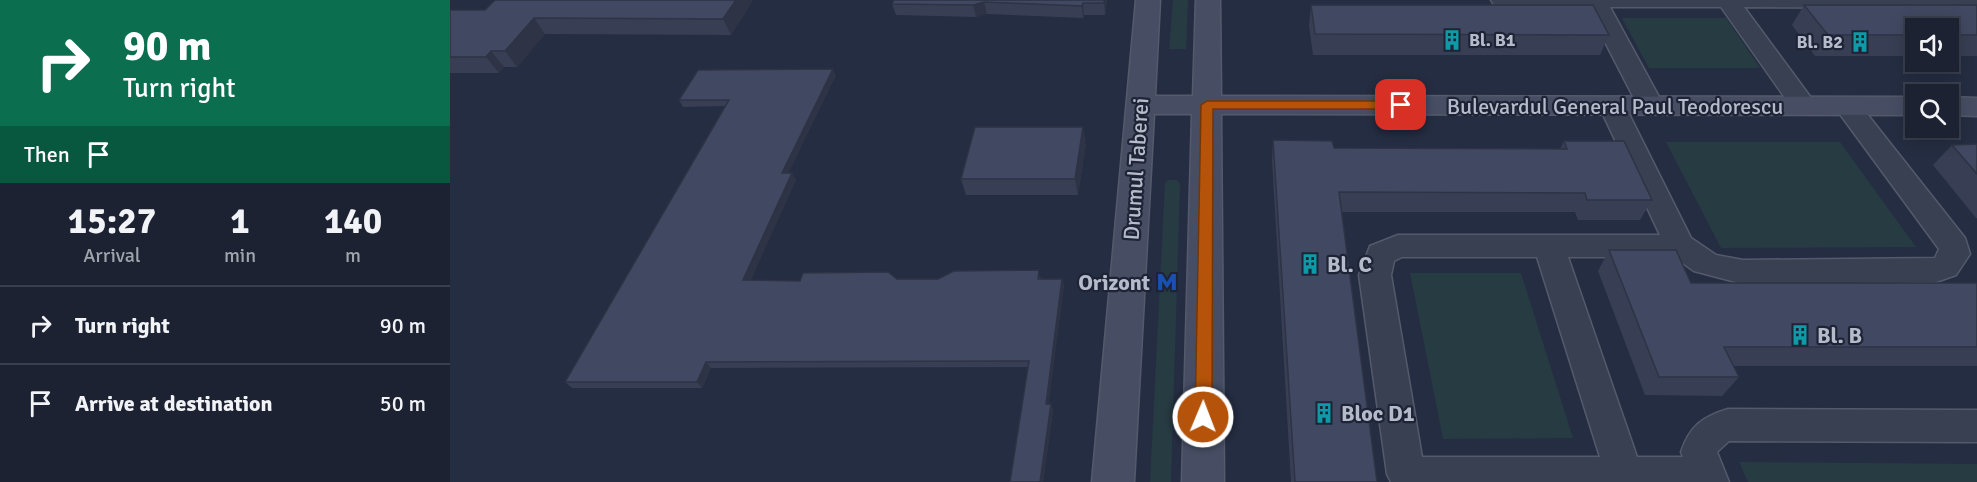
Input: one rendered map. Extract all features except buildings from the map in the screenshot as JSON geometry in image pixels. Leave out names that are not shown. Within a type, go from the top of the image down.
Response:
[{"type":"main road","name":"Drumul Taberei","points":[[1113,482],[1148,0]]},
{"type":"main road","points":[[1203,482],[1208,0]]},
{"type":"main road","name":"Bulevardul General Paul Teodorescu","points":[[1141,105],[1905,106]]},
{"type":"main road","points":[[1959,106],[1977,106]]},
{"type":"street","points":[[1502,0],[1596,2],[1977,1]]},
{"type":"street","points":[[1596,2],[1651,106]]},
{"type":"street","points":[[1729,2],[1804,106]]},
{"type":"street","points":[[1612,106],[1680,246],[1705,263],[1723,270],[1743,272],[1936,270],[1951,262],[1955,254],[1965,246],[1847,106]]},
{"type":"street","points":[[1680,246],[1398,246],[1381,254],[1375,275],[1406,474],[1624,475],[1709,478],[1699,452],[1704,438],[1714,429],[1728,425],[1977,426]]},
{"type":"street","points":[[1549,246],[1624,475]]},
{"type":"shaded area","points":[[1173,0],[1188,0],[1186,49],[1169,49]]},
{"type":"shaded area","points":[[1622,18],[1726,18],[1760,68],[1649,68]]},
{"type":"shaded area","points":[[1666,142],[1840,142],[1916,247],[1721,248]]},
{"type":"shaded area","points":[[1169,180],[1177,180],[1180,184],[1171,482],[1150,482],[1165,183]]},
{"type":"shaded area","points":[[1410,273],[1521,273],[1573,438],[1443,439]]},
{"type":"shaded area","points":[[1739,462],[1977,464],[1977,482],[1748,482]]},
{"type":"place","name":"Bl. B1","points":[[1452,40]]},
{"type":"place","name":"Bl. B2","points":[[1860,42]]},
{"type":"place","name":"Bl. C","points":[[1310,264]]},
{"type":"place","name":"Orizont","points":[[1167,282]]},
{"type":"place","name":"Bl. B","points":[[1800,335]]},
{"type":"place","name":"Bloc D1","points":[[1324,413]]},
{"type":"route","points":[[1203,417],[1207,105],[1401,105]]}]
